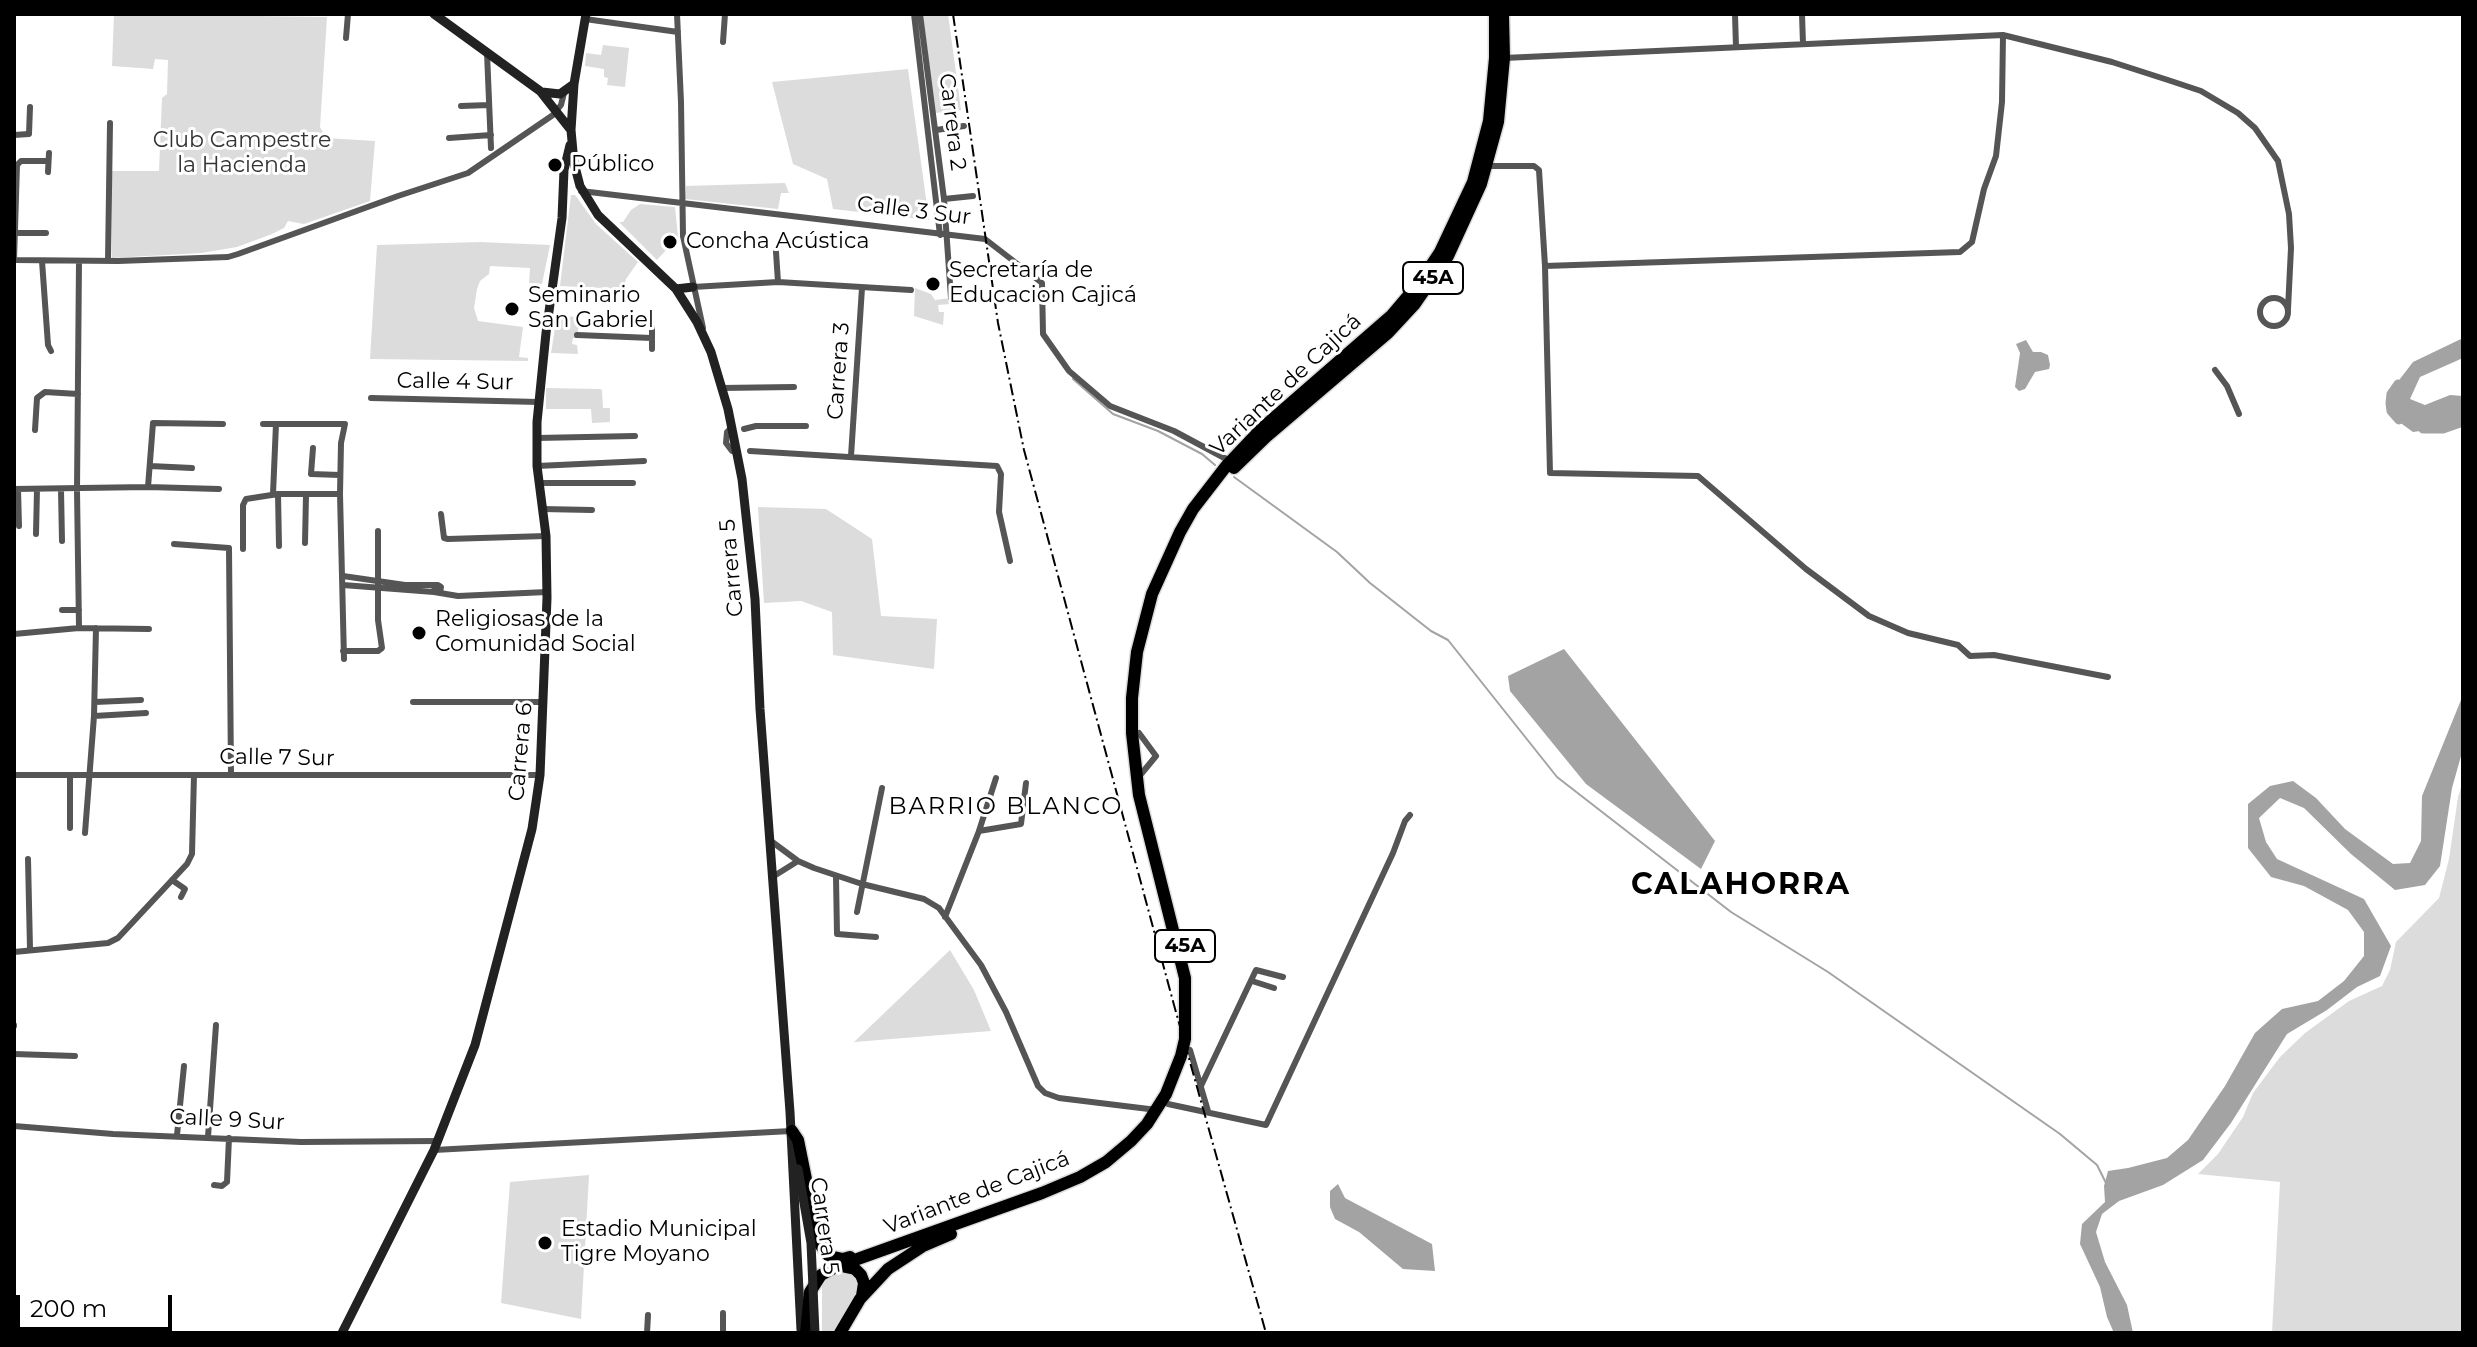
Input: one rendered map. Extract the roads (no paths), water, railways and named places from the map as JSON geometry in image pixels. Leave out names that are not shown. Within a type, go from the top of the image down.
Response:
[{"type":"highway","name":"Variante de Cajicá","points":[[804,1333],[810,1292],[821,1275],[838,1266],[1080,1177],[1118,1152],[1163,1107],[1181,1056],[1187,998],[1181,955],[1139,795],[1132,733],[1137,652],[1152,594],[1180,532],[1230,465],[1261,429],[1392,315],[1440,252],[1469,193],[1486,135],[1492,101],[1495,14]]},
{"type":"highway","name":"Variante de Cajicá","points":[[1230,465],[1388,333],[1414,305],[1457,239],[1473,206],[1498,122],[1504,58],[1503,14]]},
{"type":"highway","name":"Variante de Cajicá","points":[[840,1333],[860,1299],[888,1269],[923,1246],[1076,1187],[1114,1166],[1146,1136],[1184,1071],[1190,1050],[1194,998],[1189,962],[1142,773],[1139,697],[1145,647],[1159,595],[1185,537],[1215,485]]},
{"type":"highway","points":[[791,1129],[798,1140],[823,1252],[843,1259],[888,1248]]},
{"type":"highway","points":[[838,1266],[847,1266],[861,1275],[864,1283],[860,1299]]},
{"type":"main road","points":[[434,14],[540,91],[558,110],[571,135]]},
{"type":"main road","name":"Carrera 6","points":[[342,1333],[436,1146],[475,1045],[532,829],[540,775],[547,592],[546,536],[537,468],[539,402],[562,218],[574,84],[586,16]]},
{"type":"main road","points":[[540,91],[551,95],[564,93],[574,84]]},
{"type":"main road","name":"Carrera 6","points":[[571,135],[580,188],[598,215],[676,289],[706,340]]},
{"type":"main road","points":[[564,189],[571,182],[580,188]]},
{"type":"main road","points":[[676,289],[693,287]]},
{"type":"main road","name":"Carrera 5","points":[[706,340],[738,453],[754,585],[804,1333]]},
{"type":"main road","name":"Carrera 5","points":[[791,1129],[811,1243],[815,1333]]},
{"type":"street","points":[[346,38],[348,14]]},
{"type":"street","name":"Carrera 5","points":[[677,14],[683,236],[706,340]]},
{"type":"street","points":[[723,42],[725,14]]},
{"type":"street","points":[[917,14],[951,298]]},
{"type":"street","name":"Carrera 2","points":[[917,14],[936,130],[944,199],[943,235]]},
{"type":"street","points":[[1735,14],[1736,47]]},
{"type":"street","points":[[1802,14],[1803,44]]},
{"type":"street","points":[[586,16],[678,32]]},
{"type":"street","points":[[1504,58],[2003,35],[2112,62],[2201,91],[2238,113],[2255,128],[2278,161],[2289,214],[2291,284],[2287,318],[2280,325],[2271,326],[2260,317],[2261,306],[2268,298],[2283,301],[2288,309]]},
{"type":"street","points":[[1545,266],[1960,252],[1972,242],[1984,189],[1996,156],[2002,102],[2003,35]]},
{"type":"street","points":[[487,53],[491,148]]},
{"type":"street","points":[[48,161],[21,161],[17,165],[14,260],[228,257],[468,173],[558,110],[564,93]]},
{"type":"street","points":[[461,106],[489,105]]},
{"type":"street","points":[[14,135],[29,134],[30,107]]},
{"type":"street","points":[[108,261],[110,123]]},
{"type":"street","points":[[936,130],[964,126]]},
{"type":"street","points":[[449,138],[491,135]]},
{"type":"street","points":[[48,172],[49,153]]},
{"type":"street","points":[[1487,166],[1534,166],[1544,178],[1550,473],[1698,476],[1806,569],[1869,616],[1908,633],[1958,645],[1970,656],[1994,655],[2108,677]]},
{"type":"street","name":"Calle 3 Sur","points":[[580,188],[985,239],[1039,279],[1043,287],[1043,334],[1069,371],[1110,406],[1174,431],[1230,465]]},
{"type":"street","points":[[944,199],[973,196]]},
{"type":"street","points":[[15,233],[46,233]]},
{"type":"street","points":[[776,252],[778,282]]},
{"type":"street","points":[[42,261],[51,351]]},
{"type":"street","points":[[79,261],[79,628]]},
{"type":"street","points":[[693,287],[778,282],[911,290]]},
{"type":"street","points":[[2277,298],[2291,284]]},
{"type":"street","name":"Carrera 3","points":[[851,456],[862,288]]},
{"type":"street","points":[[652,328],[652,349]]},
{"type":"street","points":[[577,335],[652,338]]},
{"type":"street","points":[[2215,370],[2227,386],[2239,414]]},
{"type":"street","points":[[721,388],[794,387]]},
{"type":"street","points":[[35,430],[37,398],[45,392],[78,394]]},
{"type":"street","name":"Calle 4 Sur","points":[[371,398],[539,402]]},
{"type":"street","points":[[148,487],[153,423],[223,424]]},
{"type":"street","points":[[263,424],[345,424],[340,475],[343,576],[348,583],[344,655],[381,651],[378,531]]},
{"type":"street","points":[[276,424],[279,546]]},
{"type":"street","points":[[744,429],[756,426],[806,426]]},
{"type":"street","points":[[537,438],[635,436]]},
{"type":"street","points":[[313,448],[311,474],[340,475]]},
{"type":"street","points":[[750,451],[997,466],[1001,474],[999,512],[1010,561]]},
{"type":"street","points":[[525,471],[644,461]]},
{"type":"street","points":[[150,466],[192,468]]},
{"type":"street","points":[[539,483],[633,483]]},
{"type":"street","points":[[19,526],[16,489],[219,489]]},
{"type":"street","points":[[36,534],[37,489]]},
{"type":"street","points":[[61,490],[62,541]]},
{"type":"street","points":[[243,549],[243,505],[246,499],[276,494],[340,494]]},
{"type":"street","points":[[305,543],[306,495]]},
{"type":"street","points":[[542,509],[592,510]]},
{"type":"street","points":[[441,514],[444,538],[448,539],[546,536]]},
{"type":"street","points":[[174,544],[229,548],[231,775]]},
{"type":"street","points":[[348,583],[436,590],[458,596],[547,592]]},
{"type":"street","points":[[62,610],[79,610]]},
{"type":"street","points":[[14,634],[79,628],[149,629]]},
{"type":"street","points":[[85,833],[95,702],[96,628]]},
{"type":"street","points":[[95,702],[141,700]]},
{"type":"street","points":[[413,702],[544,702]]},
{"type":"street","points":[[94,716],[146,713]]},
{"type":"street","points":[[1139,733],[1158,756],[1142,773]]},
{"type":"street","points":[[383,767],[383,777]]},
{"type":"street","name":"Calle 7 Sur","points":[[14,775],[540,775]]},
{"type":"street","points":[[70,775],[70,828]]},
{"type":"street","points":[[14,952],[108,943],[118,938],[192,854],[194,775]]},
{"type":"street","points":[[945,917],[996,778]]},
{"type":"street","points":[[979,831],[1021,824],[1026,783]]},
{"type":"street","points":[[857,912],[882,788]]},
{"type":"street","points":[[771,841],[798,861],[836,877],[924,899],[939,908],[981,965],[1040,1089],[1059,1098],[1208,1111],[1266,1125],[1410,815]]},
{"type":"street","points":[[28,859],[30,949]]},
{"type":"street","points":[[774,876],[798,861]]},
{"type":"street","points":[[836,877],[837,934],[876,937]]},
{"type":"street","points":[[172,880],[185,889],[181,897]]},
{"type":"street","points":[[1200,1088],[1257,970],[1283,977]]},
{"type":"street","points":[[1252,981],[1274,988]]},
{"type":"street","points":[[208,1137],[216,1025]]},
{"type":"street","points":[[1190,1050],[1208,1111]]},
{"type":"street","points":[[14,1054],[75,1056]]},
{"type":"street","points":[[177,1135],[184,1066]]},
{"type":"street","name":"Calle 9 Sur","points":[[14,1126],[113,1134],[436,1146],[791,1129]]},
{"type":"street","points":[[214,1185],[222,1186],[227,1182],[229,1138]]},
{"type":"street","points":[[723,1313],[723,1333]]},
{"type":"street","points":[[647,1333],[648,1315]]},
{"type":"waterway","points":[[1073,379],[1113,414],[1158,431],[1202,454],[1215,465]]},
{"type":"waterway","points":[[2398,384],[2391,394],[2390,403],[2391,411],[2399,420]]},
{"type":"waterway","points":[[2423,429],[2443,429],[2463,422]]},
{"type":"waterway","points":[[1234,477],[1337,552],[1370,583],[1431,631],[1448,640],[1557,777],[1731,912],[1828,972],[2060,1134],[2097,1165],[2106,1183]]},
{"type":"railway","points":[[953,14],[998,323],[1024,450],[1266,1333]]},
{"type":"place","name":"Público","points":[[555,165]]},
{"type":"place","name":"Concha Acústica","points":[[670,242]]},
{"type":"place","name":"Secretaría de Educacion Cajicá","points":[[933,284]]},
{"type":"place","name":"Seminario San Gabriel","points":[[512,309]]},
{"type":"place","name":"Religiosas de la Comunidad Social","points":[[419,633]]},
{"type":"place","name":"Estadio Municipal Tigre Moyano","points":[[545,1243]]},
{"type":"district","name":"BARRIO BLANCO","points":[[1006,807]]},
{"type":"district","name":"CALAHORRA","points":[[1741,885]]},
{"type":"park label","name":"Club Campestre la Hacienda","points":[[242,154]]}]
